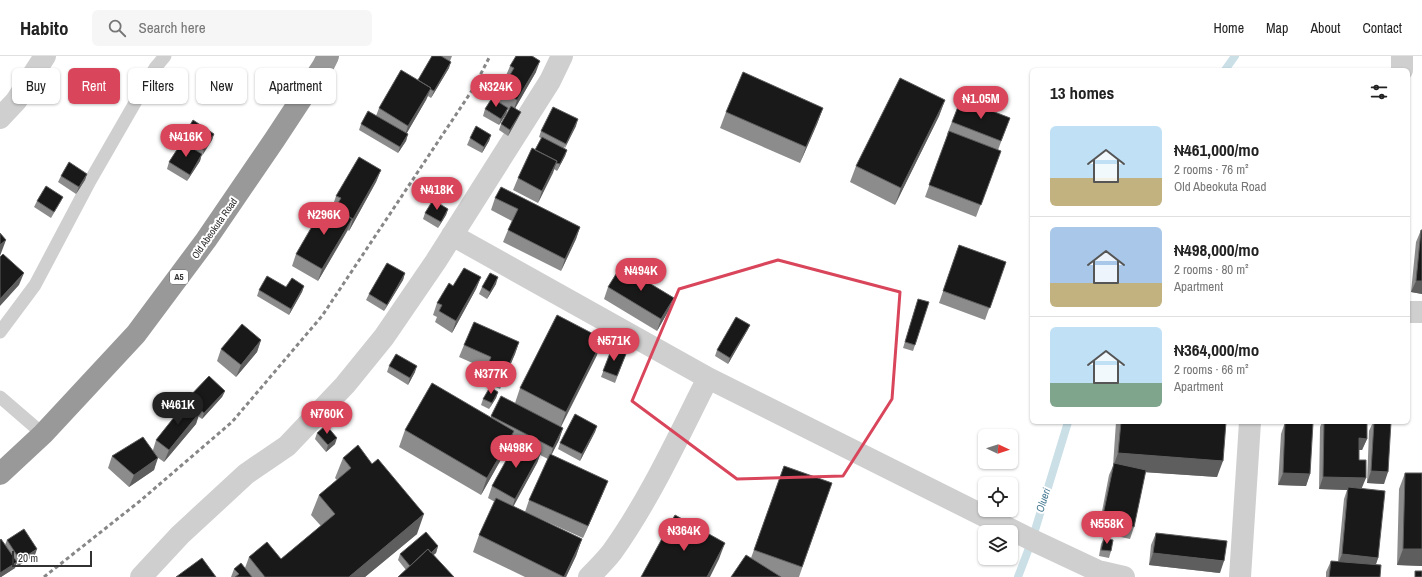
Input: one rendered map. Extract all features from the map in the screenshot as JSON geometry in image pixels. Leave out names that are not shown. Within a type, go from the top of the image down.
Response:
[{"type":"highway","name":"Old Abeokuta Road","points":[[0,474],[43,434],[141,327],[210,234],[275,139],[328,56]]},
{"type":"street","points":[[0,118],[16,101],[46,56]]},
{"type":"street","points":[[142,577],[180,535],[246,474],[287,446],[344,385],[384,337],[436,261],[550,81],[562,56]]},
{"type":"street","points":[[1402,56],[1402,68]]},
{"type":"street","points":[[452,235],[708,378],[1032,540],[1098,571],[1124,577]]},
{"type":"street","points":[[1410,312],[1422,312]]},
{"type":"street","points":[[589,577],[611,552],[632,520],[660,473],[708,378]]},
{"type":"street","points":[[1240,577],[1250,424]]},
{"type":"lane","points":[[0,332],[35,285],[90,180],[156,68],[165,56]]},
{"type":"lane","points":[[0,397],[43,434]]},
{"type":"highlighted area","points":[[778,260],[900,292],[892,399],[843,476],[737,479],[632,401],[679,289]]},
{"type":"building","points":[[432,56],[441,56],[451,62],[434,91],[418,80]]},
{"type":"building","points":[[516,56],[532,56],[540,61],[517,100],[501,90],[514,68],[510,66]]},
{"type":"building","points":[[401,70],[431,88],[408,126],[379,108]]},
{"type":"building","points":[[743,72],[823,108],[806,147],[726,112]]},
{"type":"building","points":[[900,78],[945,100],[901,188],[856,166]]},
{"type":"building","points":[[492,98],[508,108],[501,119],[485,109]]},
{"type":"building","points":[[961,99],[1010,118],[1001,141],[952,122]]},
{"type":"building","points":[[511,106],[521,112],[510,130],[501,124]]},
{"type":"building","points":[[553,107],[578,119],[566,144],[541,131]]},
{"type":"building","points":[[368,111],[408,134],[400,147],[361,124]]},
{"type":"building","points":[[193,120],[214,134],[204,150],[183,137]]},
{"type":"building","points":[[476,126],[491,135],[484,147],[470,138]]},
{"type":"building","points":[[949,131],[1001,151],[981,205],[929,185]]},
{"type":"building","points":[[542,137],[567,150],[560,164],[535,150]]},
{"type":"building","points":[[182,142],[202,154],[190,175],[169,162]]},
{"type":"building","points":[[532,148],[557,161],[542,191],[518,178]]},
{"type":"building","points":[[359,157],[381,170],[353,219],[335,208],[341,198],[336,196]]},
{"type":"building","points":[[69,162],[87,174],[79,187],[61,176]]},
{"type":"building","points":[[46,186],[63,197],[54,212],[37,201]]},
{"type":"building","points":[[501,187],[580,227],[565,259],[508,230],[518,209],[495,198]]},
{"type":"building","points":[[433,200],[448,209],[441,222],[425,213]]},
{"type":"building","points":[[325,204],[352,219],[322,269],[296,254]]},
{"type":"building","points":[[1421,230],[1422,281],[1416,281]]},
{"type":"building","points":[[0,233],[6,240],[0,245]]},
{"type":"building","points":[[959,245],[1006,262],[990,308],[943,291]]},
{"type":"building","points":[[3,254],[24,273],[0,299],[0,257]]},
{"type":"building","points":[[387,263],[405,273],[387,305],[369,294]]},
{"type":"building","points":[[621,266],[674,298],[661,319],[608,287]]},
{"type":"building","points":[[464,268],[481,277],[456,321],[439,311],[442,305],[437,303],[449,283],[453,286]]},
{"type":"building","points":[[490,273],[498,277],[490,292],[482,287]]},
{"type":"building","points":[[267,276],[286,287],[292,278],[304,286],[291,309],[259,290]]},
{"type":"building","points":[[918,299],[929,302],[915,345],[905,342]]},
{"type":"building","points":[[557,315],[603,339],[566,412],[520,388]]},
{"type":"building","points":[[736,317],[750,325],[730,358],[717,350]]},
{"type":"building","points":[[474,322],[519,342],[504,377],[486,369],[491,357],[464,345]]},
{"type":"building","points":[[242,324],[261,340],[241,365],[221,349]]},
{"type":"building","points":[[612,348],[626,354],[617,376],[603,371]]},
{"type":"building","points":[[396,354],[417,366],[410,378],[389,366]]},
{"type":"building","points":[[209,376],[225,391],[204,413],[188,398]]},
{"type":"building","points":[[432,383],[514,431],[487,478],[405,430]]},
{"type":"building","points":[[490,387],[498,392],[492,403],[483,399]]},
{"type":"building","points":[[501,396],[563,428],[553,448],[491,416]]},
{"type":"building","points":[[187,401],[200,412],[169,450],[156,440]]},
{"type":"building","points":[[575,414],[597,426],[582,454],[560,443]]},
{"type":"building","points":[[1121,424],[1226,424],[1223,461],[1118,453]]},
{"type":"building","points":[[1285,424],[1313,424],[1310,474],[1283,473]]},
{"type":"building","points":[[1324,424],[1367,424],[1367,439],[1359,438],[1359,460],[1366,460],[1366,478],[1323,477]]},
{"type":"building","points":[[1374,424],[1391,424],[1388,472],[1371,471]]},
{"type":"building","points":[[326,425],[337,438],[328,445],[317,433]]},
{"type":"building","points":[[143,437],[158,458],[134,475],[112,456]]},
{"type":"building","points":[[518,439],[541,452],[515,499],[492,486]]},
{"type":"building","points":[[358,445],[372,464],[378,459],[424,514],[349,577],[265,577],[249,557],[267,542],[281,559],[335,514],[319,495],[351,468],[343,458]]},
{"type":"building","points":[[550,454],[608,481],[588,526],[529,500]]},
{"type":"building","points":[[1114,463],[1146,470],[1134,527],[1102,520]]},
{"type":"building","points":[[784,466],[832,483],[802,567],[754,550]]},
{"type":"building","points":[[1405,473],[1422,473],[1422,549],[1403,549]]},
{"type":"building","points":[[1348,487],[1385,491],[1378,558],[1342,554]]},
{"type":"building","points":[[496,498],[582,539],[564,577],[479,535]]},
{"type":"building","points":[[675,515],[725,543],[707,577],[641,577]]},
{"type":"building","points":[[24,529],[37,549],[20,560],[7,540]]},
{"type":"building","points":[[426,532],[438,546],[431,553],[428,549],[410,566],[400,554]]},
{"type":"building","points":[[1156,533],[1227,541],[1224,561],[1153,553]]},
{"type":"building","points":[[1104,538],[1113,540],[1111,551],[1101,550]]},
{"type":"building","points":[[1,539],[17,562],[0,573],[0,540]]},
{"type":"building","points":[[428,549],[454,577],[398,577]]},
{"type":"building","points":[[746,555],[781,577],[731,577]]},
{"type":"building","points":[[202,558],[216,577],[176,577]]},
{"type":"building","points":[[1331,561],[1381,565],[1380,577],[1329,577]]},
{"type":"building","points":[[241,563],[252,577],[235,577],[239,574],[234,569]]},
{"type":"building","points":[[1415,571],[1422,571],[1422,577],[1415,577]]},
{"type":"waterway","name":"Olueri","points":[[1226,68],[1235,56]]},
{"type":"waterway","name":"Olueri","points":[[1018,577],[1032,540],[1067,424]]},
{"type":"railway","points":[[44,577],[140,501],[232,422],[322,316],[473,89],[490,56]]}]
